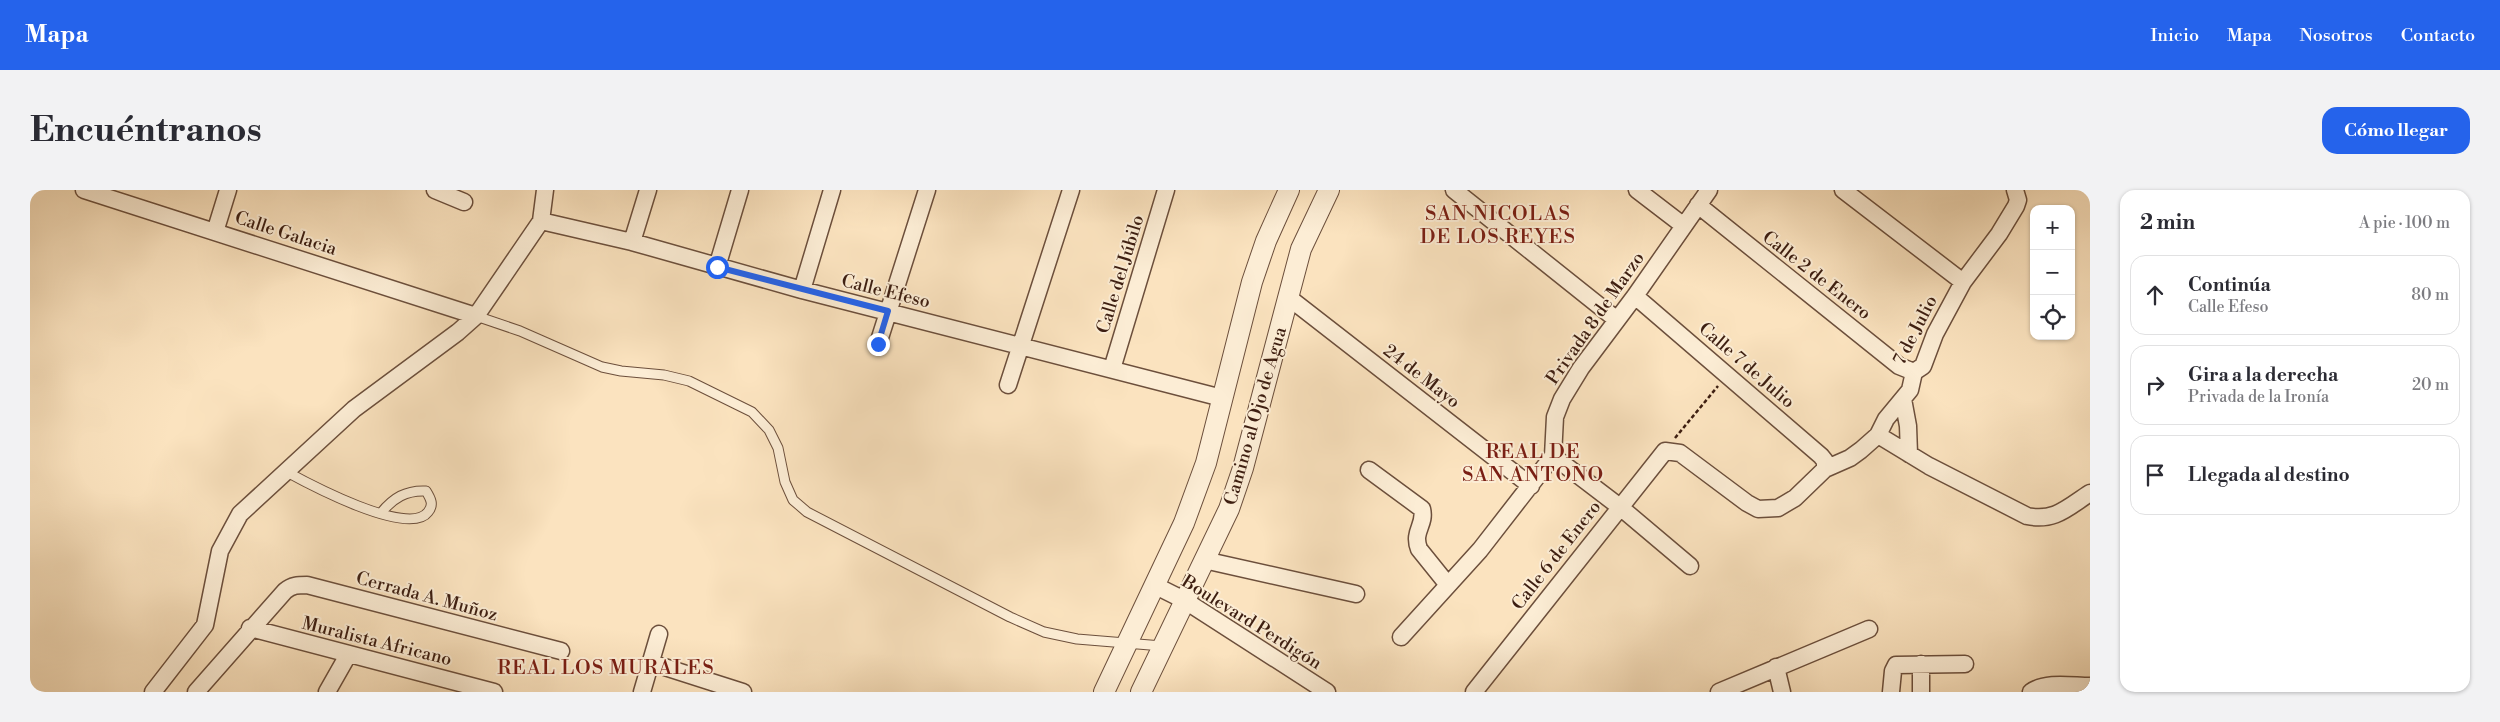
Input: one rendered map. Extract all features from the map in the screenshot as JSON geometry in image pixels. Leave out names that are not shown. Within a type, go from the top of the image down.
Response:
[{"type":"street","name":"Calle Galacia","points":[[84,190],[476,316]]},
{"type":"street","points":[[215,232],[228,190]]},
{"type":"street","points":[[436,190],[464,202]]},
{"type":"street","points":[[153,692],[204,625],[220,551],[240,514],[354,409],[458,332],[476,316],[541,221],[545,190]]},
{"type":"street","points":[[632,242],[648,190]]},
{"type":"street","points":[[717,267],[740,190]]},
{"type":"street","points":[[802,290],[832,190]]},
{"type":"street","points":[[878,344],[927,190]]},
{"type":"street","points":[[1008,385],[1071,190]]},
{"type":"street","name":"Calle del Júbilo","points":[[1112,369],[1166,190]]},
{"type":"street","name":"Camino al Ojo de Agua","points":[[1104,692],[1156,586],[1184,523],[1206,463],[1252,282],[1266,241],[1289,190]]},
{"type":"street","name":"Camino al Ojo de Agua","points":[[1141,692],[1229,509],[1244,468],[1302,249],[1329,190]]},
{"type":"street","points":[[1454,190],[1617,320]]},
{"type":"street","points":[[1637,190],[1684,226]]},
{"type":"street","name":"Privada 8 de Marzo","points":[[1553,456],[1555,418],[1562,398],[1581,368],[1635,296],[1709,190]]},
{"type":"street","points":[[1844,190],[1963,282]]},
{"type":"street","name":"7 de Julio","points":[[1825,468],[1850,458],[1878,435],[1886,419],[1910,390],[1914,372],[1923,366],[1935,334],[1963,282],[1999,234],[2016,206],[2018,200],[2016,190]]},
{"type":"street","name":"Calle 2 de Enero","points":[[1698,206],[1899,366],[1914,372]]},
{"type":"street","name":"Calle Efeso","points":[[541,221],[632,242],[802,290],[1222,398]]},
{"type":"street","name":"Calle 7 de Julio","points":[[1635,296],[1728,374],[1821,456],[1825,461],[1825,468]]},
{"type":"street","name":"24 de Mayo","points":[[1288,298],[1531,486]]},
{"type":"street","points":[[1903,399],[1908,426],[1909,454]]},
{"type":"street","points":[[1878,435],[1992,500],[2038,518],[2054,516],[2090,493]]},
{"type":"street","points":[[1665,450],[1680,453],[1747,504],[1758,509],[1778,508],[1786,504],[1825,468]]},
{"type":"street","name":"Calle 6 de Enero","points":[[1474,692],[1665,450]]},
{"type":"street","points":[[1402,637],[1480,550],[1553,456],[1620,507],[1690,566]]},
{"type":"street","points":[[1369,470],[1422,510],[1424,516],[1416,533],[1416,542],[1419,549],[1448,585]]},
{"type":"street","points":[[1204,560],[1356,594]]},
{"type":"street","name":"Cerrada A. Muñoz","points":[[250,628],[290,586],[307,585],[561,651]]},
{"type":"street","name":"Boulevard Perdigón","points":[[1156,586],[1184,600],[1327,692]]},
{"type":"street","points":[[196,692],[250,628]]},
{"type":"street","name":"Muralista Africano","points":[[250,628],[348,655],[439,685],[494,692]]},
{"type":"street","points":[[1719,692],[1870,629]]},
{"type":"street","points":[[642,692],[659,634]]},
{"type":"street","points":[[327,692],[348,655]]},
{"type":"street","points":[[652,663],[741,692]]},
{"type":"street","points":[[1921,664],[1921,692]]},
{"type":"street","points":[[1891,692],[1893,671],[1896,665],[1965,664]]},
{"type":"street","points":[[1776,667],[1782,692]]},
{"type":"street","points":[[2031,692],[2037,688],[2047,686],[2062,689],[2090,686]]},
{"type":"lane","points":[[476,316],[520,330],[602,367],[621,372],[664,375],[689,381],[752,412],[769,430],[778,448],[785,482],[793,500],[807,512],[1001,613],[1044,632],[1077,639],[1162,646]]},
{"type":"lane","points":[[285,471],[337,498],[381,513],[412,519],[426,515],[432,507],[431,499],[426,491],[416,490],[390,501],[381,513]]},
{"type":"path","points":[[1665,450],[1728,374]]},
{"type":"district","name":"SAN NICOLAS DE LOS REYES","points":[[1498,224]]},
{"type":"district","name":"REAL DE SAN ANTONO","points":[[1533,462]]},
{"type":"district","name":"REAL LOS MURALES","points":[[606,667]]},
{"type":"route","points":[[717,267],[888,311],[878,344]]}]
